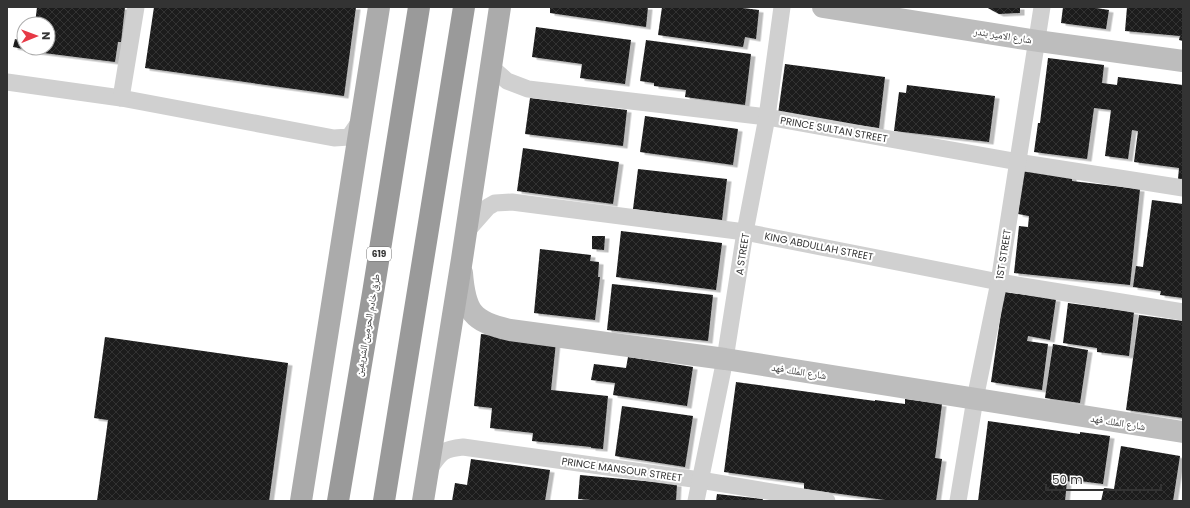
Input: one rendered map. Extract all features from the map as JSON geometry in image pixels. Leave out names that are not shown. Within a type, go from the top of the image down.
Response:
[{"type":"highway","name":"طرق خادم الحرمين الشريفين","points":[[338,501],[419,7]]},
{"type":"highway","points":[[384,501],[464,7]]},
{"type":"main road","points":[[301,501],[379,7]]},
{"type":"main road","points":[[423,501],[462,259],[500,7]]},
{"type":"street","points":[[121,98],[136,7]]},
{"type":"street","name":"A STREET","points":[[696,501],[725,359],[745,232],[767,117],[782,7]]},
{"type":"street","name":"شارع الامير بندر","points":[[823,7],[1038,41],[1183,61]]},
{"type":"street","name":"1ST STREET","points":[[958,501],[975,399],[998,282],[1038,41],[1042,7]]},
{"type":"street","name":"PRINCE SULTAN STREET","points":[[490,66],[507,81],[528,89],[767,117],[1018,162],[1183,188]]},
{"type":"street","points":[[7,82],[121,98],[334,138],[349,137],[360,121]]},
{"type":"street","name":"KING ABDULLAH STREET","points":[[466,233],[488,207],[495,203],[512,202],[745,232],[998,282],[1183,312]]},
{"type":"street","name":"شارع الملك فهد","points":[[462,259],[464,291],[467,302],[472,311],[481,320],[492,326],[510,330],[725,359],[1183,432]]},
{"type":"street","name":"PRINCE MANSOUR STREET","points":[[428,471],[446,450],[463,447],[700,480],[827,501]]},
{"type":"building","points":[[37,7],[125,7],[121,42],[118,42],[115,62],[56,55],[56,16],[36,16]]},
{"type":"building","points":[[154,7],[356,7],[344,96],[145,68]]},
{"type":"building","points":[[550,7],[648,7],[646,27],[550,13]]},
{"type":"building","points":[[662,7],[735,7],[759,10],[756,39],[745,37],[743,47],[658,35]]},
{"type":"building","points":[[986,7],[1020,7],[1020,13],[999,14]]},
{"type":"building","points":[[1063,7],[1090,7],[1109,10],[1106,29],[1061,23]]},
{"type":"building","points":[[1127,7],[1183,7],[1183,41],[1179,40],[1180,36],[1125,31]]},
{"type":"building","points":[[536,27],[631,40],[625,84],[580,78],[582,64],[532,57]]},
{"type":"building","points":[[15,39],[16,39],[16,48],[13,47]]},
{"type":"building","points":[[646,40],[751,54],[745,105],[685,97],[686,90],[654,86],[654,83],[640,81]]},
{"type":"building","points":[[1048,58],[1104,65],[1102,83],[1117,85],[1118,77],[1183,85],[1183,180],[1178,179],[1179,168],[1134,162],[1138,131],[1132,130],[1128,159],[1105,156],[1111,110],[1094,108],[1087,159],[1034,152],[1038,123],[1040,123]]},
{"type":"building","points":[[785,64],[885,77],[879,128],[778,114]]},
{"type":"building","points":[[907,85],[995,96],[989,142],[894,131],[899,92],[906,93]]},
{"type":"building","points":[[530,98],[627,110],[623,146],[525,134]]},
{"type":"building","points":[[645,116],[738,129],[733,165],[640,152]]},
{"type":"building","points":[[523,148],[619,162],[613,204],[517,191]]},
{"type":"building","points":[[638,169],[727,179],[722,220],[633,209]]},
{"type":"building","points":[[1023,171],[1072,176],[1072,181],[1140,189],[1130,285],[1014,273],[1019,226],[1028,227],[1029,216],[1018,214]]},
{"type":"building","points":[[1152,200],[1183,204],[1183,298],[1160,295],[1161,291],[1133,287],[1136,266],[1143,267]]},
{"type":"building","points":[[621,231],[722,243],[716,290],[616,277]]},
{"type":"building","points":[[592,236],[605,236],[604,250],[592,249]]},
{"type":"building","points":[[540,249],[591,255],[590,261],[599,262],[598,277],[600,277],[595,320],[534,313]]},
{"type":"building","points":[[612,284],[713,295],[708,341],[607,330]]},
{"type":"building","points":[[1004,292],[1056,299],[1050,340],[1028,336],[1027,341],[1048,344],[1042,390],[991,382]]},
{"type":"building","points":[[1068,303],[1134,312],[1129,356],[1097,352],[1097,348],[1063,343]]},
{"type":"building","points":[[1139,315],[1183,321],[1183,418],[1126,410]]},
{"type":"building","points":[[481,334],[556,342],[551,390],[608,396],[603,449],[532,441],[533,433],[490,428],[492,408],[474,406]]},
{"type":"building","points":[[105,337],[288,363],[269,501],[97,501],[108,420],[94,418]]},
{"type":"building","points":[[1053,344],[1088,350],[1080,403],[1045,398]]},
{"type":"building","points":[[628,357],[693,367],[687,406],[613,395],[615,383],[591,380],[594,364],[626,368]]},
{"type":"building","points":[[736,382],[875,401],[905,404],[905,399],[942,404],[935,458],[942,459],[936,501],[892,501],[804,489],[804,483],[724,472]]},
{"type":"building","points":[[622,406],[693,416],[685,467],[615,456]]},
{"type":"building","points":[[988,421],[1080,434],[1080,432],[1110,436],[1103,484],[1072,480],[1071,482],[1067,481],[1065,501],[978,501]]},
{"type":"building","points":[[1121,446],[1180,456],[1173,501],[1101,501],[1104,488],[1114,489]]},
{"type":"building","points":[[471,459],[550,470],[545,501],[452,501],[455,483],[467,485]]},
{"type":"building","points":[[580,475],[677,484],[676,501],[605,501],[578,499]]},
{"type":"building","points":[[717,494],[763,499],[762,501],[716,501]]}]
